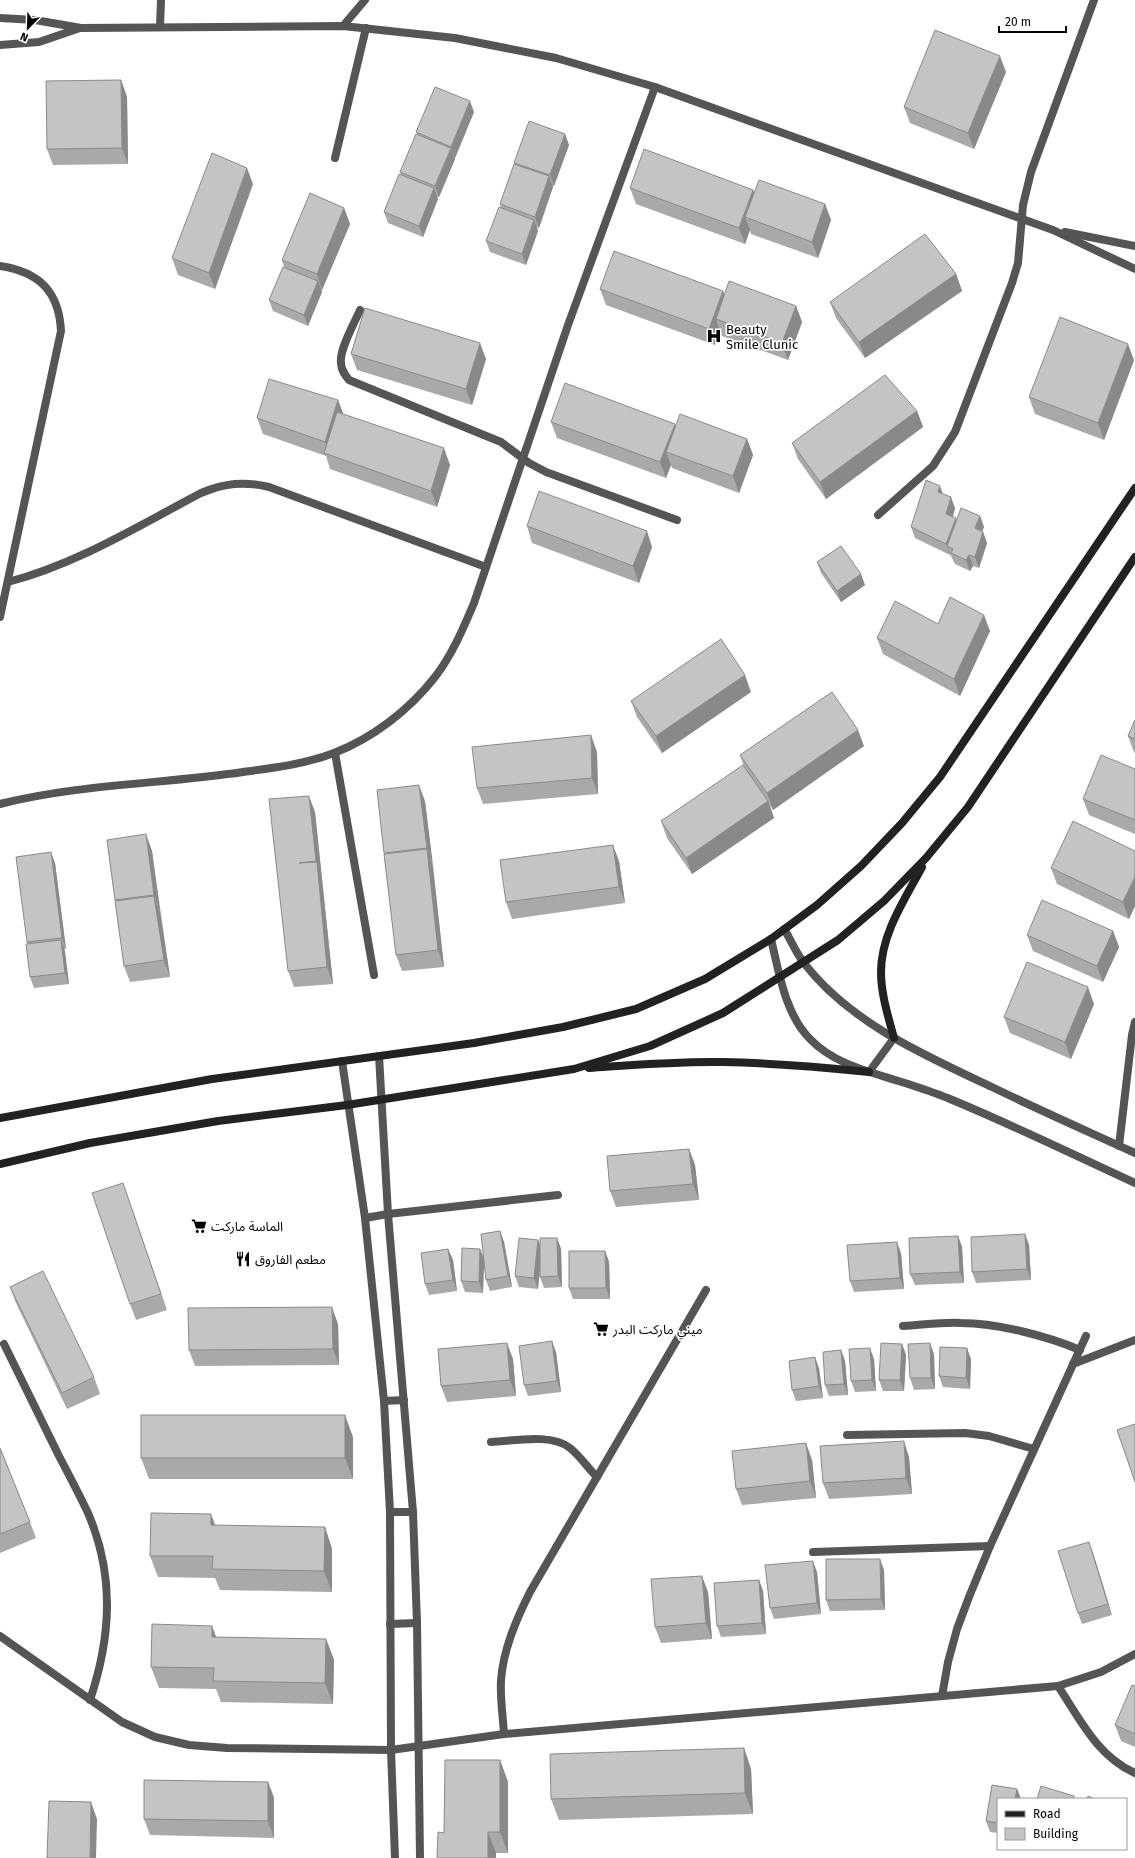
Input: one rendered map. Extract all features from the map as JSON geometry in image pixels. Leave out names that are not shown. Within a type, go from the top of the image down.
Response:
[{"type":"main road","points":[[0,1118],[212,1079],[474,1043],[563,1027],[636,1009],[705,979],[771,939],[817,905],[861,866],[902,823],[940,777],[1135,488]]},
{"type":"main road","points":[[574,1069],[650,1046],[723,1013],[838,940],[884,900],[926,858],[968,807],[1135,557]]},
{"type":"main road","points":[[894,1038],[885,1002],[881,971],[886,940],[926,858]]},
{"type":"main road","points":[[0,1164],[90,1143],[218,1121],[347,1105],[574,1069],[648,1064],[722,1062],[795,1065],[868,1072]]},
{"type":"street","points":[[160,27],[161,0]]},
{"type":"street","points":[[343,26],[365,0]]},
{"type":"street","points":[[878,515],[932,466],[945,449],[955,432],[1012,283],[1018,263],[1021,218],[1031,172],[1094,0]]},
{"type":"street","points":[[0,18],[43,21],[81,28],[343,26],[455,38],[556,58],[655,87],[1021,218],[1053,230],[1135,269]]},
{"type":"street","points":[[0,45],[39,42],[81,28]]},
{"type":"street","points":[[335,158],[366,28]]},
{"type":"street","points":[[0,804],[51,794],[218,776],[289,765],[335,753],[378,729],[406,708],[435,677],[458,642],[474,603],[568,325],[655,87]]},
{"type":"street","points":[[1053,230],[1135,246]]},
{"type":"street","points":[[0,266],[14,268],[30,274],[44,284],[54,298],[58,309],[61,331],[0,617]]},
{"type":"street","points":[[360,310],[342,353],[341,363],[343,372],[350,380],[501,442],[522,458],[546,472],[677,520]]},
{"type":"street","points":[[8,582],[31,576],[75,560],[201,493],[217,486],[234,483],[252,483],[269,487],[486,567]]},
{"type":"street","points":[[335,753],[374,975]]},
{"type":"street","points":[[784,929],[803,963],[836,996],[854,1012],[894,1038],[962,1073],[1135,1153]]},
{"type":"street","points":[[771,939],[780,976],[795,1020],[809,1039],[826,1054],[868,1072],[906,1083],[950,1099],[1135,1184]]},
{"type":"street","points":[[1120,1146],[1132,1035],[1135,1022]]},
{"type":"street","points":[[868,1072],[894,1038]]},
{"type":"street","points":[[379,1056],[388,1214],[413,1512],[417,1623],[420,1858]]},
{"type":"street","points":[[342,1061],[347,1105],[365,1218],[384,1401],[390,1512],[391,1750],[395,1858]]},
{"type":"street","points":[[365,1218],[388,1214],[558,1195]]},
{"type":"street","points":[[504,1734],[501,1681],[504,1658],[511,1636],[530,1592],[706,1290]]},
{"type":"street","points":[[903,1326],[961,1323],[982,1324],[1039,1336],[1080,1350]]},
{"type":"street","points":[[942,1696],[948,1662],[957,1629],[990,1546],[1086,1336]]},
{"type":"street","points":[[1073,1364],[1135,1340]]},
{"type":"street","points":[[4,1344],[88,1514],[98,1544],[105,1575],[107,1607],[106,1639],[100,1670],[90,1700]]},
{"type":"street","points":[[384,1401],[404,1400]]},
{"type":"street","points":[[847,1435],[965,1433],[989,1436],[1034,1449]]},
{"type":"street","points":[[491,1442],[541,1439],[561,1442],[570,1448],[597,1477]]},
{"type":"street","points":[[390,1512],[413,1512]]},
{"type":"street","points":[[813,1552],[990,1546]]},
{"type":"street","points":[[390,1624],[417,1623]]},
{"type":"street","points":[[0,1636],[90,1700],[129,1725],[155,1737],[189,1745],[227,1748],[391,1750],[504,1734],[1058,1686],[1101,1672],[1135,1654]]},
{"type":"street","points":[[1058,1686],[1109,1758],[1135,1773]]},
{"type":"building","points":[[935,30],[1000,56],[968,133],[904,107]]},
{"type":"building","points":[[121,80],[122,148],[47,149],[46,81]]},
{"type":"building","points":[[435,87],[470,101],[451,147],[416,132]]},
{"type":"building","points":[[529,121],[565,134],[550,175],[514,163]]},
{"type":"building","points":[[416,134],[451,148],[435,186],[400,172]]},
{"type":"building","points":[[644,149],[753,190],[739,228],[630,188]]},
{"type":"building","points":[[212,153],[247,168],[209,273],[172,258]]},
{"type":"building","points":[[514,164],[549,176],[535,217],[500,204]]},
{"type":"building","points":[[399,174],[434,188],[419,226],[384,212]]},
{"type":"building","points":[[759,180],[825,204],[812,242],[745,217]]},
{"type":"building","points":[[310,193],[344,208],[317,274],[282,260]]},
{"type":"building","points":[[499,207],[534,220],[522,254],[486,241]]},
{"type":"building","points":[[925,234],[956,274],[859,342],[830,302]]},
{"type":"building","points":[[614,251],[723,291],[709,329],[600,289]]},
{"type":"building","points":[[283,267],[318,281],[304,315],[269,300]]},
{"type":"building","points":[[729,281],[796,306],[782,343],[716,319]]},
{"type":"building","points":[[365,308],[480,343],[466,389],[351,354]]},
{"type":"building","points":[[1060,317],[1128,344],[1098,423],[1029,397]]},
{"type":"building","points":[[885,375],[917,411],[820,482],[792,443]]},
{"type":"building","points":[[269,379],[338,400],[325,442],[257,418]]},
{"type":"building","points":[[565,383],[675,424],[660,462],[551,422]]},
{"type":"building","points":[[337,412],[444,448],[431,491],[324,453]]},
{"type":"building","points":[[680,414],[747,439],[733,476],[666,452]]},
{"type":"building","points":[[926,480],[940,486],[938,492],[951,497],[946,514],[956,518],[946,544],[911,527]]},
{"type":"building","points":[[539,491],[647,531],[633,566],[527,526]]},
{"type":"building","points":[[961,508],[980,516],[975,528],[983,532],[975,557],[969,555],[966,560],[951,553],[953,549],[947,546]]},
{"type":"building","points":[[841,546],[861,574],[837,591],[817,562]]},
{"type":"building","points":[[950,597],[984,615],[954,679],[877,638],[895,601],[938,624]]},
{"type":"building","points":[[721,639],[745,675],[656,736],[631,701]]},
{"type":"building","points":[[832,692],[858,730],[767,793],[740,755]]},
{"type":"building","points":[[1135,720],[1135,739],[1128,736]]},
{"type":"building","points":[[591,735],[592,778],[477,788],[472,747]]},
{"type":"building","points":[[1101,755],[1135,769],[1135,820],[1083,799]]},
{"type":"building","points":[[743,765],[768,801],[686,858],[661,821]]},
{"type":"building","points":[[419,785],[427,848],[384,853],[377,790]]},
{"type":"building","points":[[309,796],[316,861],[299,863],[317,862],[327,967],[288,971],[269,799]]},
{"type":"building","points":[[1073,821],[1135,851],[1135,877],[1123,902],[1051,868]]},
{"type":"building","points":[[146,834],[154,895],[115,900],[107,840]]},
{"type":"building","points":[[613,845],[619,887],[506,902],[500,860]]},
{"type":"building","points":[[427,849],[438,950],[396,955],[384,854]]},
{"type":"building","points":[[51,852],[62,938],[27,942],[16,857]]},
{"type":"building","points":[[154,896],[164,960],[124,966],[115,901]]},
{"type":"building","points":[[1042,900],[1113,931],[1097,966],[1027,935]]},
{"type":"building","points":[[61,940],[65,973],[30,977],[26,944]]},
{"type":"building","points":[[1027,962],[1088,987],[1065,1042],[1004,1017]]},
{"type":"building","points":[[689,1149],[693,1184],[610,1191],[607,1156]]},
{"type":"building","points":[[123,1183],[161,1294],[130,1304],[92,1193]]},
{"type":"building","points":[[500,1231],[508,1276],[486,1280],[481,1234]]},
{"type":"building","points":[[1025,1234],[1027,1269],[972,1272],[971,1237]]},
{"type":"building","points":[[958,1236],[960,1272],[910,1274],[909,1238]]},
{"type":"building","points":[[519,1238],[538,1240],[534,1278],[515,1276]]},
{"type":"building","points":[[540,1238],[557,1238],[558,1276],[540,1277]]},
{"type":"building","points":[[897,1242],[900,1278],[850,1281],[847,1245]]},
{"type":"building","points":[[462,1248],[480,1249],[479,1282],[461,1281]]},
{"type":"building","points":[[448,1249],[453,1280],[425,1284],[421,1253]]},
{"type":"building","points":[[569,1251],[605,1251],[606,1288],[569,1288]]},
{"type":"building","points":[[43,1271],[94,1377],[62,1393],[10,1287]]},
{"type":"building","points":[[332,1307],[333,1349],[189,1350],[188,1308]]},
{"type":"building","points":[[552,1341],[557,1381],[524,1385],[519,1346]]},
{"type":"building","points":[[507,1343],[510,1380],[441,1386],[438,1349]]},
{"type":"building","points":[[881,1343],[902,1344],[900,1380],[879,1380]]},
{"type":"building","points":[[930,1343],[931,1378],[910,1378],[908,1344]]},
{"type":"building","points":[[940,1347],[967,1348],[966,1378],[939,1376]]},
{"type":"building","points":[[870,1348],[872,1380],[851,1381],[849,1349]]},
{"type":"building","points":[[841,1350],[844,1384],[825,1385],[823,1352]]},
{"type":"building","points":[[815,1357],[819,1386],[792,1390],[789,1361]]},
{"type":"building","points":[[141,1415],[345,1415],[345,1458],[141,1458]]},
{"type":"building","points":[[1135,1424],[1135,1482],[1117,1430]]},
{"type":"building","points":[[904,1441],[906,1478],[823,1483],[820,1446]]},
{"type":"building","points":[[806,1443],[810,1481],[736,1489],[732,1451]]},
{"type":"building","points":[[0,1448],[30,1522],[0,1534]]},
{"type":"building","points":[[151,1513],[211,1514],[211,1525],[325,1527],[324,1571],[212,1569],[213,1556],[150,1556]]},
{"type":"building","points":[[1089,1542],[1108,1604],[1078,1613],[1058,1551]]},
{"type":"building","points":[[826,1559],[880,1559],[881,1599],[826,1600]]},
{"type":"building","points":[[813,1561],[817,1603],[770,1608],[765,1565]]},
{"type":"building","points":[[702,1576],[706,1623],[655,1627],[651,1579]]},
{"type":"building","points":[[759,1580],[762,1623],[717,1626],[714,1583]]},
{"type":"building","points":[[152,1624],[212,1626],[212,1637],[326,1639],[325,1683],[213,1681],[214,1668],[151,1667]]},
{"type":"building","points":[[1132,1685],[1135,1686],[1135,1734],[1115,1725]]},
{"type":"building","points":[[744,1748],[745,1793],[551,1799],[550,1754]]},
{"type":"building","points":[[445,1760],[500,1760],[500,1832],[488,1832],[488,1858],[437,1858],[438,1832],[444,1833]]},
{"type":"building","points":[[144,1780],[268,1782],[268,1821],[144,1819]]},
{"type":"building","points":[[992,1785],[1017,1789],[1015,1798],[997,1798],[997,1823],[986,1821]]},
{"type":"building","points":[[1041,1786],[1074,1796],[1074,1798],[1037,1798]]},
{"type":"building","points":[[49,1801],[91,1802],[90,1858],[47,1858]]},
{"type":"place","name":"Beauty Smile Clunic","points":[[714,336]]},
{"type":"place","name":"الماسة ماركت","points":[[199,1226]]},
{"type":"place","name":"مطعم الفاروق","points":[[243,1259]]},
{"type":"place","name":"ميني ماركت البدر","points":[[601,1329]]}]
